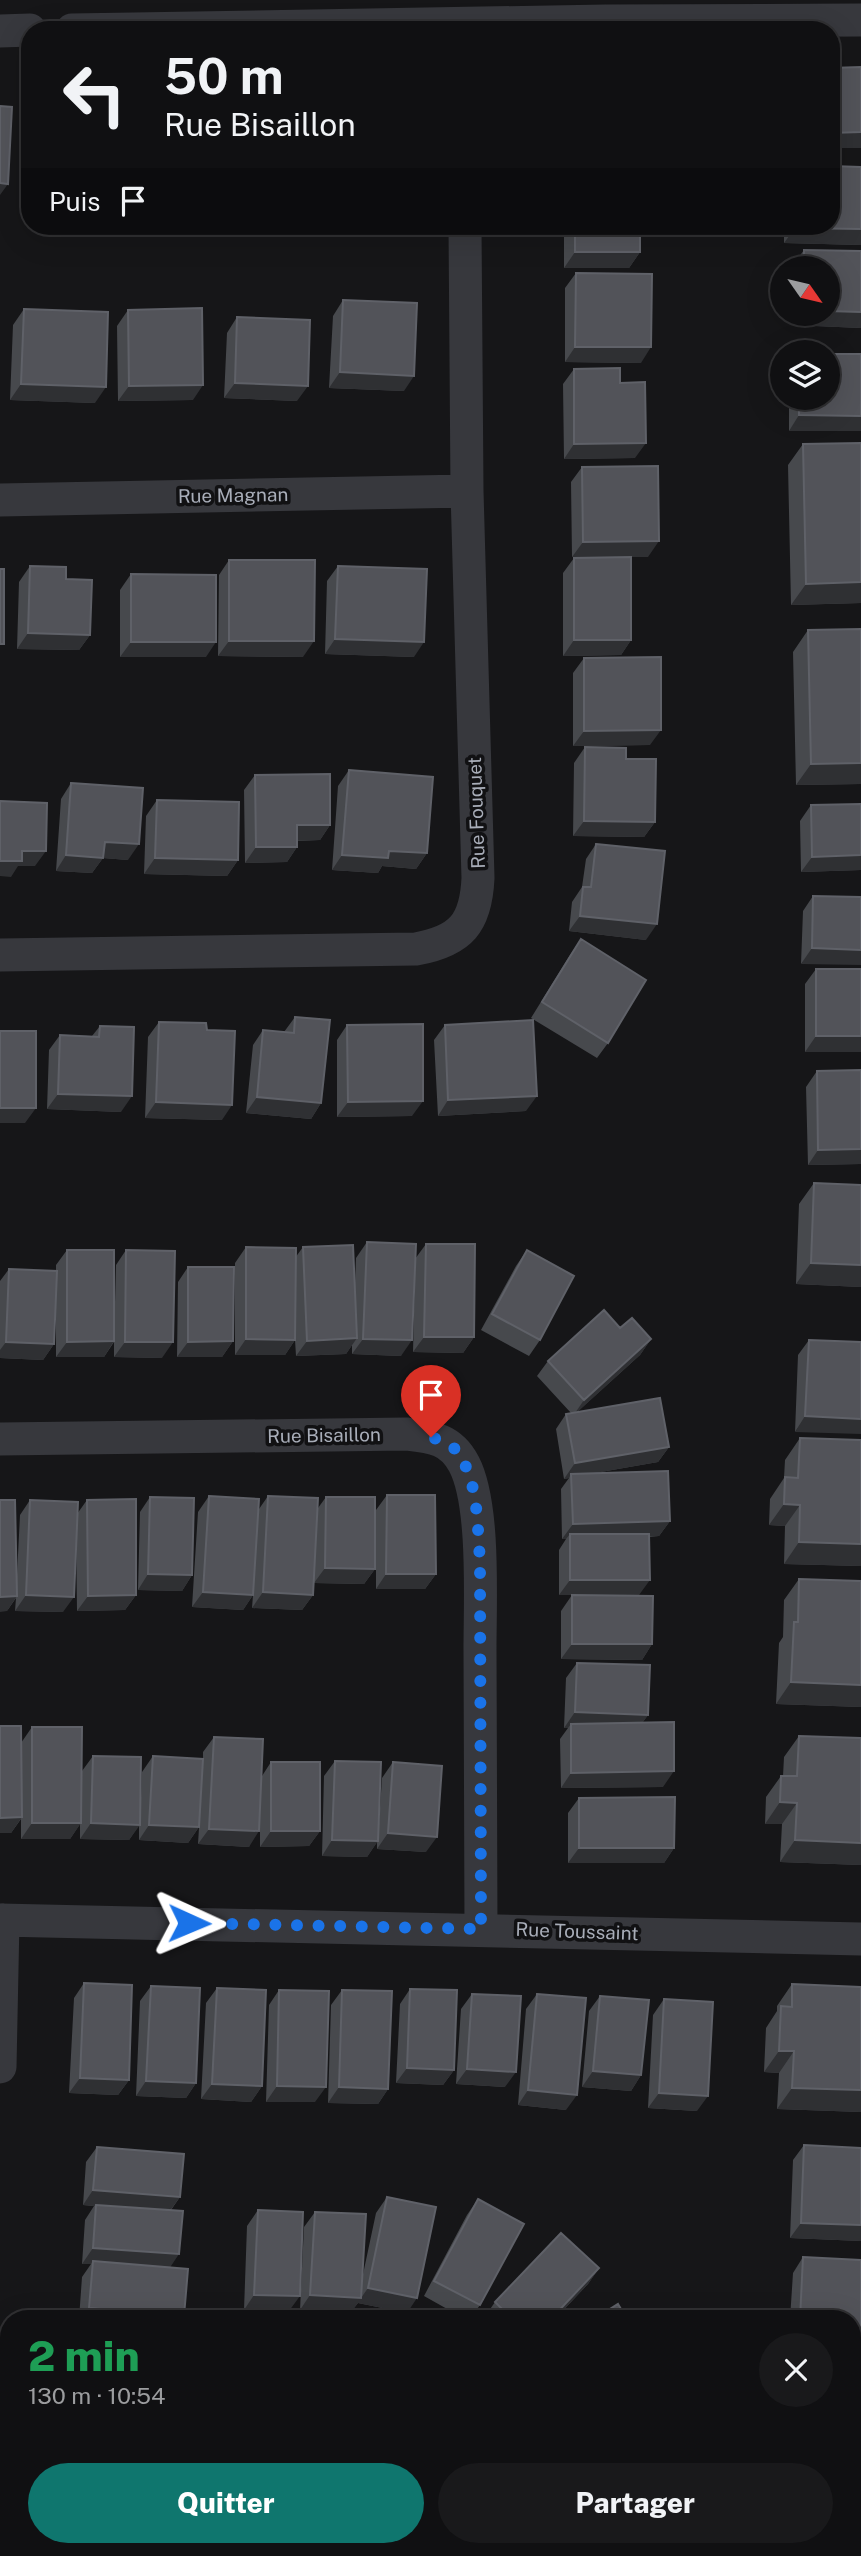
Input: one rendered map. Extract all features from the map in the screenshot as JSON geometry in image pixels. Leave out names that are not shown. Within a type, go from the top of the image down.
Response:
[{"type":"street","points":[[804,21],[861,20]]},
{"type":"street","points":[[0,31],[21,30]]},
{"type":"street","name":"Rue Fouquet","points":[[0,955],[416,949],[433,946],[455,936],[469,922],[478,898],[478,878],[467,491],[465,235]]},
{"type":"street","name":"Rue Magnan","points":[[0,500],[467,491]]},
{"type":"street","name":"Rue Bisaillon","points":[[0,1438],[407,1434],[431,1437],[453,1447],[465,1465],[472,1486],[480,1560],[481,1929]]},
{"type":"street","points":[[0,2067],[1,1920]]},
{"type":"street","name":"Rue Toussaint","points":[[1,1920],[861,1939]]},
{"type":"building","points":[[861,67],[861,132],[840,133],[840,68]]},
{"type":"building","points":[[0,106],[12,107],[8,184],[0,183]]},
{"type":"building","points":[[840,166],[861,167],[861,229],[840,229]]},
{"type":"building","points":[[575,235],[640,235],[640,252],[575,252]]},
{"type":"building","points":[[804,250],[861,251],[861,312],[840,311],[840,256],[804,256]]},
{"type":"building","points":[[576,273],[652,274],[651,347],[575,347]]},
{"type":"building","points":[[343,300],[417,303],[414,376],[340,372]]},
{"type":"building","points":[[202,308],[203,385],[129,386],[128,310]]},
{"type":"building","points":[[24,309],[108,312],[106,387],[21,384]]},
{"type":"building","points":[[237,317],[310,320],[308,386],[235,383]]},
{"type":"building","points":[[840,354],[861,354],[861,416],[799,415],[799,410],[840,410]]},
{"type":"building","points":[[620,368],[620,383],[645,382],[646,443],[574,444],[574,369]]},
{"type":"building","points":[[861,443],[861,582],[806,584],[803,444]]},
{"type":"building","points":[[658,466],[659,541],[583,542],[582,467]]},
{"type":"building","points":[[631,557],[631,640],[574,640],[574,558]]},
{"type":"building","points":[[229,560],[315,560],[314,641],[229,641]]},
{"type":"building","points":[[30,566],[66,567],[66,579],[92,580],[90,635],[28,633]]},
{"type":"building","points":[[338,566],[427,569],[424,642],[335,639]]},
{"type":"building","points":[[0,569],[4,569],[4,644],[0,644]]},
{"type":"building","points":[[131,574],[216,575],[216,642],[131,642]]},
{"type":"building","points":[[861,629],[861,763],[811,764],[808,630]]},
{"type":"building","points":[[661,657],[661,730],[584,731],[584,658]]},
{"type":"building","points":[[585,747],[626,748],[626,759],[656,759],[655,822],[584,821]]},
{"type":"building","points":[[349,770],[433,777],[427,853],[389,851],[388,858],[342,855]]},
{"type":"building","points":[[330,774],[330,825],[297,825],[297,847],[256,847],[255,775]]},
{"type":"building","points":[[71,783],[143,788],[139,844],[105,842],[103,858],[66,855]]},
{"type":"building","points":[[157,800],[239,802],[238,860],[155,858]]},
{"type":"building","points":[[0,801],[47,803],[46,851],[22,851],[22,861],[0,861]]},
{"type":"building","points":[[861,804],[861,855],[812,857],[811,805]]},
{"type":"building","points":[[596,844],[665,851],[657,924],[580,916],[583,887],[591,887]]},
{"type":"building","points":[[813,896],[861,897],[861,950],[812,948]]},
{"type":"building","points":[[581,939],[646,980],[608,1043],[542,1002]]},
{"type":"building","points":[[816,969],[861,969],[861,1036],[816,1036]]},
{"type":"building","points":[[295,1017],[330,1020],[321,1103],[257,1097],[263,1030],[294,1033]]},
{"type":"building","points":[[533,1020],[537,1096],[448,1100],[445,1025]]},
{"type":"building","points":[[159,1022],[206,1023],[207,1030],[235,1031],[232,1105],[156,1102]]},
{"type":"building","points":[[423,1024],[423,1101],[348,1102],[347,1025]]},
{"type":"building","points":[[100,1026],[134,1027],[132,1096],[58,1094],[60,1035],[99,1037]]},
{"type":"building","points":[[0,1031],[36,1031],[36,1108],[0,1108]]},
{"type":"building","points":[[861,1070],[861,1149],[818,1150],[817,1071]]},
{"type":"building","points":[[814,1183],[861,1185],[861,1265],[811,1263]]},
{"type":"building","points":[[367,1242],[416,1244],[412,1340],[363,1339]]},
{"type":"building","points":[[426,1244],[475,1244],[474,1337],[424,1337]]},
{"type":"building","points":[[353,1245],[357,1338],[307,1341],[303,1247]]},
{"type":"building","points":[[246,1247],[296,1248],[295,1340],[246,1339]]},
{"type":"building","points":[[67,1250],[114,1250],[114,1341],[67,1342]]},
{"type":"building","points":[[126,1250],[175,1251],[173,1342],[125,1342]]},
{"type":"building","points":[[527,1250],[574,1276],[540,1340],[492,1314]]},
{"type":"building","points":[[188,1267],[234,1267],[233,1341],[188,1342]]},
{"type":"building","points":[[9,1269],[57,1271],[54,1344],[6,1342]]},
{"type":"building","points":[[604,1310],[620,1328],[632,1318],[651,1339],[584,1400],[548,1361]]},
{"type":"building","points":[[809,1340],[861,1342],[861,1419],[805,1416]]},
{"type":"building","points":[[660,1398],[669,1447],[575,1463],[566,1414]]},
{"type":"building","points":[[800,1438],[861,1440],[861,1544],[799,1542],[800,1505],[784,1504],[785,1477],[798,1478]]},
{"type":"building","points":[[668,1471],[670,1521],[573,1524],[571,1474]]},
{"type":"building","points":[[387,1495],[435,1495],[436,1574],[386,1574]]},
{"type":"building","points":[[209,1496],[259,1499],[253,1595],[203,1592]]},
{"type":"building","points":[[268,1496],[318,1498],[313,1595],[263,1592]]},
{"type":"building","points":[[150,1497],[194,1498],[192,1575],[148,1574]]},
{"type":"building","points":[[326,1497],[375,1497],[375,1569],[325,1568]]},
{"type":"building","points":[[136,1499],[136,1595],[88,1596],[87,1500]]},
{"type":"building","points":[[0,1500],[15,1500],[17,1596],[0,1597]]},
{"type":"building","points":[[30,1500],[78,1502],[74,1597],[26,1595]]},
{"type":"building","points":[[570,1534],[649,1534],[650,1580],[570,1580]]},
{"type":"building","points":[[799,1579],[861,1581],[861,1685],[791,1682],[794,1622],[798,1622]]},
{"type":"building","points":[[572,1595],[653,1596],[652,1644],[572,1644]]},
{"type":"building","points":[[577,1663],[650,1665],[648,1715],[575,1712]]},
{"type":"building","points":[[674,1722],[674,1771],[571,1773],[571,1724]]},
{"type":"building","points":[[0,1726],[21,1726],[22,1817],[0,1818]]},
{"type":"building","points":[[32,1727],[82,1727],[81,1823],[32,1823]]},
{"type":"building","points":[[799,1736],[861,1738],[861,1843],[795,1840],[797,1803],[780,1802],[781,1776],[797,1776]]},
{"type":"building","points":[[214,1737],[263,1739],[259,1831],[209,1829]]},
{"type":"building","points":[[93,1756],[141,1757],[140,1825],[91,1823]]},
{"type":"building","points":[[153,1756],[203,1759],[199,1827],[149,1825]]},
{"type":"building","points":[[335,1761],[381,1762],[378,1841],[332,1840]]},
{"type":"building","points":[[271,1762],[320,1762],[320,1831],[271,1831]]},
{"type":"building","points":[[393,1762],[442,1766],[437,1837],[388,1833]]},
{"type":"building","points":[[675,1797],[674,1848],[579,1848],[579,1798]]},
{"type":"building","points":[[84,1983],[132,1985],[129,2080],[80,2078]]},
{"type":"building","points":[[792,1984],[861,1987],[861,2090],[792,2088],[794,2051],[779,2051],[781,2006],[792,2007]]},
{"type":"building","points":[[151,1986],[200,1988],[196,2083],[146,2081]]},
{"type":"building","points":[[217,1988],[266,1990],[262,2086],[212,2084]]},
{"type":"building","points":[[410,1989],[457,1990],[454,2070],[407,2068]]},
{"type":"building","points":[[279,1990],[329,1991],[326,2087],[277,2086]]},
{"type":"building","points":[[342,1990],[392,1991],[388,2089],[339,2087]]},
{"type":"building","points":[[472,1994],[521,1996],[516,2072],[467,2069]]},
{"type":"building","points":[[537,1994],[586,1998],[577,2095],[528,2090]]},
{"type":"building","points":[[600,1996],[649,2000],[641,2075],[593,2071]]},
{"type":"building","points":[[664,1999],[713,2002],[708,2096],[659,2093]]},
{"type":"building","points":[[804,2145],[861,2148],[861,2225],[801,2223]]},
{"type":"building","points":[[97,2147],[184,2154],[180,2197],[93,2190]]},
{"type":"building","points":[[387,2197],[436,2207],[417,2298],[368,2288]]},
{"type":"building","points":[[478,2199],[524,2224],[480,2305],[434,2281]]},
{"type":"building","points":[[96,2205],[183,2211],[179,2254],[93,2248]]},
{"type":"building","points":[[258,2210],[303,2212],[300,2296],[254,2295]]},
{"type":"building","points":[[315,2212],[366,2214],[361,2298],[310,2295]]},
{"type":"building","points":[[561,2233],[599,2268],[559,2310],[503,2310],[495,2302]]},
{"type":"building","points":[[803,2257],[861,2260],[861,2310],[800,2310]]},
{"type":"building","points":[[93,2261],[188,2269],[185,2310],[89,2308]]},
{"type":"building","points":[[618,2304],[622,2310],[608,2310]]},
{"type":"route","points":[[189,1923],[481,1929],[478,1527],[472,1486],[465,1465],[453,1447],[431,1437]]}]
